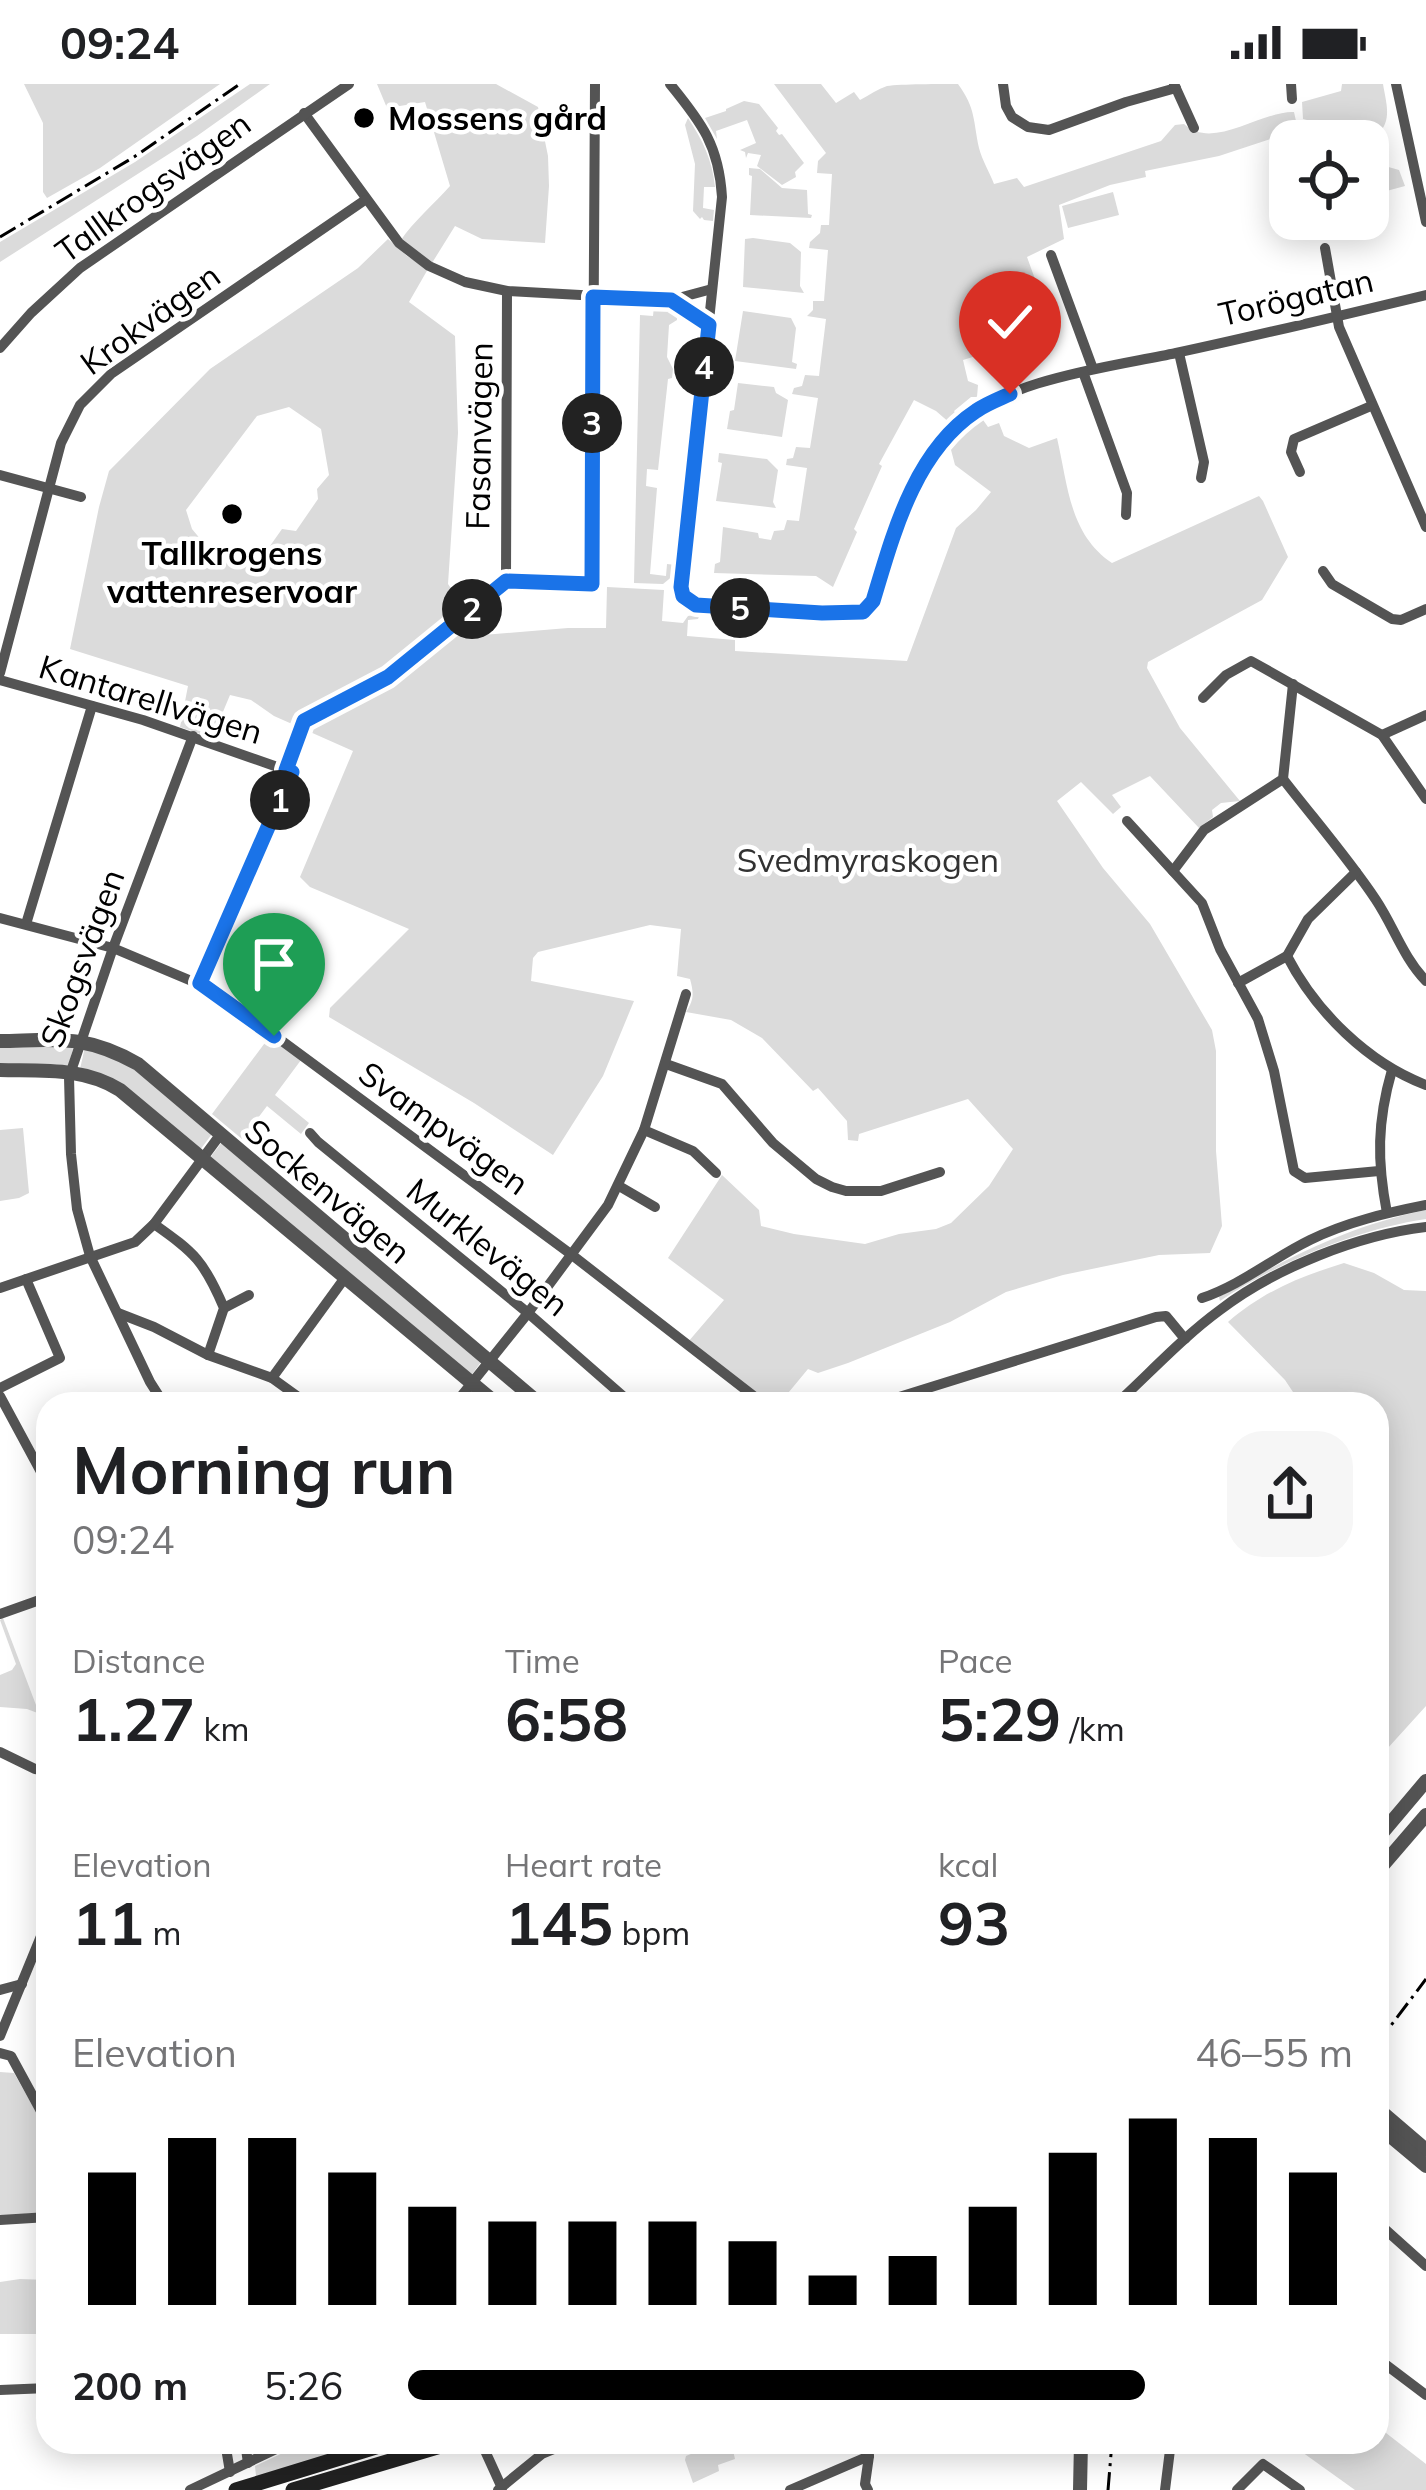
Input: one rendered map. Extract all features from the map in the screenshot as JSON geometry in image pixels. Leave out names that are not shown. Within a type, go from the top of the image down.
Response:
[{"type":"main road","points":[[243,2488],[353,2454]]},
{"type":"main road","points":[[293,2490],[414,2454]]},
{"type":"street","name":"Tallkrogsvägen","points":[[0,349],[80,268],[349,84]]},
{"type":"street","points":[[200,983],[292,772],[286,770],[304,721],[388,677],[506,581],[592,584],[595,84]]},
{"type":"street","points":[[670,84],[699,118],[715,148],[722,197],[709,325],[671,300]]},
{"type":"street","points":[[1003,84],[1012,117],[1028,128],[1049,130],[1175,86],[1195,128]]},
{"type":"street","points":[[1291,84],[1292,99]]},
{"type":"street","points":[[1396,84],[1426,222]]},
{"type":"street","points":[[304,113],[399,243],[429,266],[465,282],[507,291],[671,300],[712,290]]},
{"type":"street","name":"Krokvägen","points":[[0,677],[61,443],[80,405],[111,374],[365,200]]},
{"type":"street","points":[[1325,248],[1339,327],[1426,527]]},
{"type":"street","points":[[1051,255],[1126,493],[1126,515]]},
{"type":"street","name":"Fasanvägen","points":[[506,581],[507,291]]},
{"type":"street","name":"Torögatan","points":[[709,325],[683,596],[696,605],[863,612],[873,601],[906,499],[951,431],[977,410],[1010,394],[1088,370],[1426,295]]},
{"type":"street","name":"Torögatan","points":[[1179,352],[1204,462],[1202,478]]},
{"type":"street","points":[[1300,472],[1291,452],[1294,440],[1372,406]]},
{"type":"street","points":[[0,475],[81,496]]},
{"type":"street","points":[[1323,571],[1332,584],[1393,620],[1426,609]]},
{"type":"street","points":[[1203,698],[1226,675],[1250,661],[1382,735],[1426,800]]},
{"type":"street","name":"Kantarellvägen","points":[[0,677],[286,770]]},
{"type":"street","points":[[1292,685],[1283,779],[1356,872],[1406,958],[1426,981]]},
{"type":"street","points":[[26,924],[92,706]]},
{"type":"street","points":[[1382,735],[1426,715]]},
{"type":"street","name":"Skogsvägen","points":[[158,1392],[90,1256],[77,1209],[70,1071],[193,736]]},
{"type":"street","points":[[1174,871],[1204,830],[1283,779]]},
{"type":"street","points":[[1127,821],[1202,903],[1220,949],[1258,1019],[1294,1171],[1305,1178],[1379,1171]]},
{"type":"street","points":[[1238,983],[1288,956],[1308,919],[1356,872]]},
{"type":"street","name":"Svampvägen","points":[[0,918],[113,948],[200,983],[572,1255],[749,1392]]},
{"type":"street","points":[[1288,956],[1346,1033],[1392,1070],[1426,1085]]},
{"type":"street","points":[[465,1392],[572,1255],[619,1186],[644,1130],[686,994]]},
{"type":"street","name":"Sockenvägen","points":[[0,1041],[80,1040],[138,1064],[525,1392]]},
{"type":"street","points":[[666,1064],[722,1084],[773,1143],[832,1187],[881,1191],[940,1172]]},
{"type":"street","name":"Sockenvägen","points":[[0,1070],[70,1071],[99,1077],[120,1090],[482,1392]]},
{"type":"street","points":[[1387,1213],[1378,1142],[1392,1070]]},
{"type":"street","points":[[644,1130],[694,1151],[716,1173]]},
{"type":"street","name":"Murklevägen","points":[[310,1133],[618,1392]]},
{"type":"street","points":[[0,1288],[135,1241],[154,1224],[220,1135]]},
{"type":"street","points":[[619,1186],[655,1207]]},
{"type":"street","points":[[1202,1298],[1344,1225],[1426,1205]]},
{"type":"street","points":[[154,1224],[188,1248],[208,1272],[224,1308],[208,1355]]},
{"type":"street","points":[[1129,1392],[1240,1295],[1376,1235],[1426,1227]]},
{"type":"street","points":[[26,1279],[60,1358],[0,1392],[36,1462]]},
{"type":"street","points":[[272,1378],[344,1279]]},
{"type":"street","points":[[224,1308],[249,1295]]},
{"type":"street","points":[[118,1313],[208,1355],[272,1378],[291,1392]]},
{"type":"street","points":[[915,1392],[1156,1317],[1166,1316],[1185,1340]]},
{"type":"street","points":[[136,1352],[154,1327]]},
{"type":"street","points":[[0,1613],[36,1601]]},
{"type":"street","points":[[0,1752],[36,1769]]},
{"type":"street","points":[[1389,1825],[1426,1781]]},
{"type":"street","points":[[1389,1858],[1426,1815]]},
{"type":"street","points":[[0,2036],[36,1952]]},
{"type":"street","points":[[0,1990],[22,1984]]},
{"type":"street","points":[[0,2053],[11,2056],[36,2102]]},
{"type":"street","points":[[1389,2118],[1426,2150]]},
{"type":"street","points":[[1389,2135],[1426,2166]]},
{"type":"street","points":[[0,2220],[36,2218]]},
{"type":"street","points":[[1389,2233],[1426,2266]]},
{"type":"street","points":[[1389,2367],[1426,2395]]},
{"type":"street","points":[[0,2390],[36,2388]]},
{"type":"street","points":[[227,2454],[230,2471]]},
{"type":"street","points":[[243,2488],[246,2454]]},
{"type":"street","points":[[190,2490],[266,2454]]},
{"type":"street","points":[[487,2454],[501,2489],[542,2454]]},
{"type":"street","points":[[1080,2490],[1082,2454]]},
{"type":"street","points":[[1165,2490],[1170,2454]]},
{"type":"street","points":[[790,2490],[869,2456],[868,2490]]},
{"type":"street","points":[[1237,2490],[1263,2464],[1300,2490]]},
{"type":"green space","points":[[24,84],[220,84],[100,168],[47,198],[43,192],[43,123]]},
{"type":"green space","points":[[250,84],[270,84],[0,262],[0,242],[135,162]]},
{"type":"green space","points":[[377,84],[496,84],[538,107],[548,156],[545,243],[482,239],[455,226],[432,263],[401,240],[450,186],[425,102],[387,108]]},
{"type":"green space","points":[[774,84],[821,84],[836,103],[854,92],[860,100],[887,86],[958,84],[971,108],[980,153],[994,184],[1017,178],[1024,187],[1161,141],[1175,125],[1209,133],[1281,113],[1294,112],[1296,120],[1269,120],[1269,140],[1219,156],[1145,171],[1146,177],[1059,205],[1064,239],[1027,257],[1057,340],[1029,347],[1021,342],[963,360],[968,381],[978,385],[977,397],[954,411],[958,418],[951,424],[914,400],[879,464],[833,587],[816,576],[714,573],[720,562],[723,527],[771,540],[774,531],[784,530],[787,520],[799,521],[807,468],[786,465],[796,447],[810,448],[818,398],[792,394],[802,386],[805,375],[819,376],[826,319],[807,316],[813,301],[824,301],[828,250],[809,248],[821,225],[829,225],[832,174],[817,173],[818,161],[826,153]]},
{"type":"green space","points":[[1342,84],[1383,84],[1386,120],[1303,119],[1302,102],[1341,91]]},
{"type":"green space","points":[[744,101],[759,104],[804,163],[796,177],[782,185],[757,166],[761,155],[748,153],[746,158],[740,150],[756,143],[747,120],[716,131],[717,139],[705,118]]},
{"type":"green space","points":[[688,118],[712,168],[715,187],[704,187],[703,208],[714,210],[713,221],[700,219],[693,211],[695,164],[685,125]]},
{"type":"green space","points":[[1389,167],[1399,170],[1405,186],[1389,190]]},
{"type":"green space","points":[[749,168],[760,169],[782,188],[807,190],[811,218],[750,215]]},
{"type":"green space","points":[[1113,192],[1119,215],[1068,228],[1062,206]]},
{"type":"green space","name":"Svedmyraskogen","points":[[388,239],[428,269],[409,302],[455,336],[458,433],[448,584],[483,635],[606,628],[607,587],[664,590],[662,621],[683,623],[688,616],[700,614],[688,620],[687,636],[735,640],[735,651],[907,661],[956,528],[991,492],[955,465],[950,446],[981,417],[988,427],[999,423],[1004,436],[1029,448],[1057,438],[1079,523],[1112,563],[1259,496],[1288,557],[1262,600],[1148,662],[1147,668],[1180,728],[1240,801],[1221,803],[1199,828],[1150,776],[1112,795],[1121,807],[1113,814],[1081,782],[1057,801],[1103,868],[1150,924],[1212,1030],[1222,1226],[1210,1253],[1159,1255],[1006,1292],[950,1322],[848,1363],[818,1373],[808,1369],[789,1392],[756,1392],[688,1342],[724,1300],[668,1258],[722,1175],[759,1210],[761,1226],[865,1244],[951,1223],[989,1186],[1013,1149],[968,1099],[859,1134],[858,1141],[848,1140],[847,1121],[762,1038],[731,1020],[686,1012],[693,992],[690,979],[677,976],[681,929],[650,925],[538,952],[533,958],[531,981],[634,1001],[603,1076],[553,1155],[329,1017],[330,1008],[409,929],[310,887],[300,877],[353,751],[274,716],[251,700],[230,695],[212,738],[180,727],[188,686],[70,649],[109,471],[210,369],[358,268]],"holes":[[[289,407],[321,429],[329,475],[296,531],[282,529],[265,553],[231,563],[217,559],[192,529],[186,510],[257,416]]]},
{"type":"green space","points":[[745,239],[790,243],[801,252],[804,293],[743,287]]},
{"type":"green space","points":[[654,306],[677,312],[677,320],[669,325],[667,357],[673,369],[658,470],[647,469],[646,486],[657,488],[650,574],[666,576],[667,564],[676,565],[674,575],[663,584],[634,583],[640,315],[653,316]]},
{"type":"green space","points":[[743,311],[791,318],[796,328],[792,362],[796,369],[735,361]]},
{"type":"green space","points":[[738,383],[774,387],[788,400],[782,437],[727,429]]},
{"type":"green space","points":[[719,453],[767,459],[778,470],[776,508],[716,501],[722,463]]},
{"type":"green space","points":[[270,1036],[301,1060],[275,1095],[309,1123],[301,1134],[267,1106],[242,1139],[212,1114]]},
{"type":"green space","points":[[0,1045],[73,1049],[68,1067],[0,1066]]},
{"type":"green space","points":[[85,1047],[129,1064],[212,1134],[200,1150],[129,1091],[80,1069]]},
{"type":"green space","points":[[23,1128],[29,1193],[0,1201],[0,1130]]},
{"type":"green space","points":[[222,1142],[481,1362],[470,1377],[209,1159]]},
{"type":"green space","points":[[1426,1210],[1426,1219],[1319,1249],[1220,1301],[1219,1297],[1319,1245]]},
{"type":"green space","points":[[1344,1263],[1404,1290],[1426,1291],[1426,1706],[1389,1747],[1389,1392],[1293,1392],[1228,1322],[1283,1286]]},
{"type":"green space","points":[[3,1618],[36,1712],[0,1707],[0,1675],[16,1664]]},
{"type":"green space","points":[[0,2072],[14,2073],[36,2112],[36,2213],[0,2216]]},
{"type":"green space","points":[[36,2280],[36,2334],[0,2334],[0,2282]]},
{"type":"green space","points":[[1389,2435],[1426,2464],[1426,2490],[1355,2490],[1305,2454],[1389,2454]]},
{"type":"green space","points":[[280,2454],[337,2454],[260,2478],[255,2466]]},
{"type":"green space","points":[[734,2454],[735,2459],[693,2483],[686,2456]]},
{"type":"railway","points":[[0,237],[134,157],[240,84]]},
{"type":"railway","points":[[1389,2028],[1426,1979]]},
{"type":"railway","points":[[1108,2490],[1111,2454]]},
{"type":"place","name":"Mossens gård","points":[[364,118]]},
{"type":"place","name":"Tallkrogens vattenreservoar","points":[[232,514]]},
{"type":"route","points":[[274,1036],[200,983],[292,772],[286,770],[304,721],[388,677],[506,581],[592,584],[593,297],[671,300],[709,325],[681,587],[683,596],[696,605],[863,612],[873,601],[899,514],[916,482],[956,426],[1010,394]]}]
